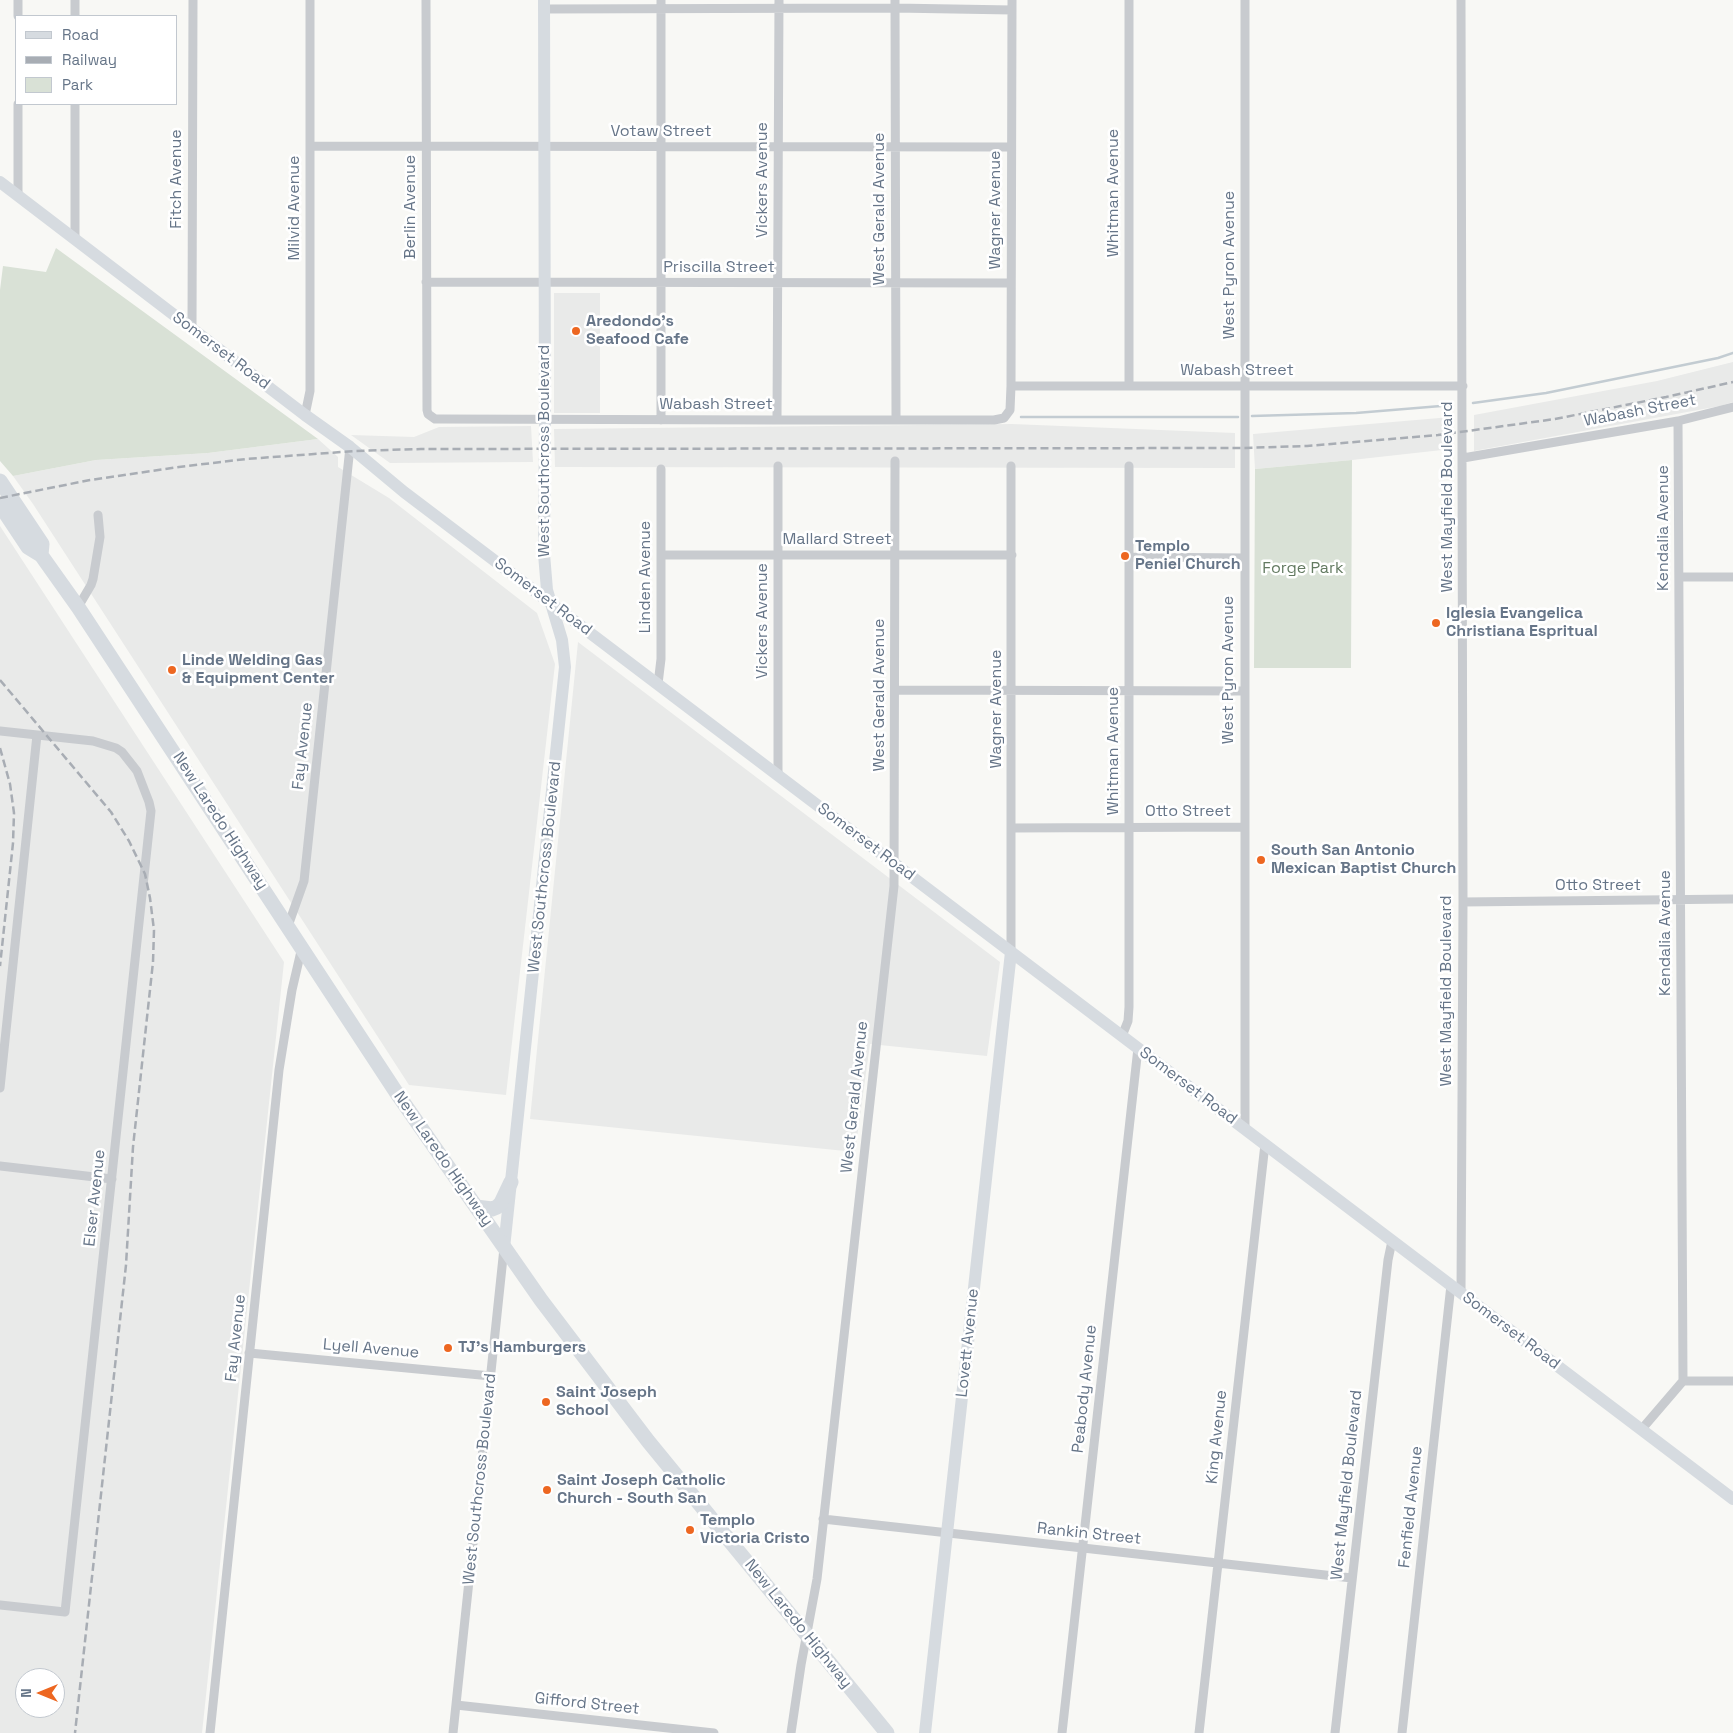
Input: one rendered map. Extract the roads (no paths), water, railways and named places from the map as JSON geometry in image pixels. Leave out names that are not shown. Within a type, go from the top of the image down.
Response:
[{"type":"main road","name":"West Southcross Boulevard","points":[[504,1248],[564,681],[562,640],[546,581],[544,554],[544,5]]},
{"type":"main road","name":"Somerset Road","points":[[0,182],[350,448],[404,492],[1733,1499]]},
{"type":"main road","name":"New Laredo Highway","points":[[0,481],[42,544],[41,554]]},
{"type":"main road","name":"New Laredo Highway","points":[[0,505],[28,548],[41,554],[78,607],[396,1092],[571,1342],[648,1441],[887,1733]]},
{"type":"main road","name":"Lovett Avenue","points":[[925,1733],[1011,952]]},
{"type":"main road","points":[[476,1207],[492,1209],[498,1207],[511,1182]]},
{"type":"street","points":[[18,0],[18,15]]},
{"type":"street","points":[[75,0],[75,15]]},
{"type":"street","name":"Fitch Avenue","points":[[192,329],[193,0]]},
{"type":"street","name":"Milvid Avenue","points":[[305,415],[310,391],[310,0]]},
{"type":"street","name":"Berlin Avenue","points":[[426,0],[428,414]]},
{"type":"street","name":"Vickers Avenue","points":[[777,420],[778,0]]},
{"type":"street","name":"Wagner Avenue","points":[[1004,418],[1010,410],[1011,404],[1012,0]]},
{"type":"street","name":"Whitman Avenue","points":[[1129,0],[1129,386]]},
{"type":"street","name":"West Pyron Avenue","points":[[1245,0],[1245,1129]]},
{"type":"street","name":"West Mayfield Boulevard","points":[[1461,0],[1463,386],[1461,1293]]},
{"type":"street","points":[[544,5],[661,5],[779,10],[894,4],[1012,10]]},
{"type":"street","name":"West Gerald Avenue","points":[[894,4],[896,419]]},
{"type":"street","points":[[661,5],[661,420]]},
{"type":"street","points":[[18,105],[18,196]]},
{"type":"street","points":[[75,105],[75,240]]},
{"type":"street","name":"Votaw Street","points":[[310,146],[1011,147]]},
{"type":"street","name":"Priscilla Street","points":[[426,282],[1011,283]]},
{"type":"street","name":"Wabash Street","points":[[1011,386],[1463,386]]},
{"type":"street","name":"Wabash Street","points":[[1463,458],[1678,421],[1733,407]]},
{"type":"street","name":"Wabash Street","points":[[428,414],[434,419],[994,420],[1004,418]]},
{"type":"street","name":"Kendalia Avenue","points":[[1678,421],[1683,1381]]},
{"type":"street","name":"Fay Avenue","points":[[288,926],[304,880],[350,448]]},
{"type":"street","name":"West Gerald Avenue","points":[[791,1733],[817,1579],[894,886],[895,462]]},
{"type":"street","name":"Vickers Avenue","points":[[778,466],[778,775]]},
{"type":"street","name":"Wagner Avenue","points":[[1011,466],[1011,952]]},
{"type":"street","name":"Whitman Avenue","points":[[1122,1036],[1128,1021],[1129,1007],[1129,466]]},
{"type":"street","name":"Linden Avenue","points":[[658,684],[661,659],[661,469]]},
{"type":"street","points":[[78,607],[91,585],[96,563],[100,537],[98,515]]},
{"type":"street","name":"Mallard Street","points":[[661,555],[1012,555]]},
{"type":"street","points":[[1129,557],[1244,558]]},
{"type":"street","points":[[1680,577],[1733,577]]},
{"type":"street","points":[[895,690],[1244,691]]},
{"type":"street","name":"Elser Avenue","points":[[0,731],[93,741],[116,748],[122,752],[137,771],[149,802],[151,816],[65,1612],[0,1605]]},
{"type":"street","points":[[0,1088],[37,735]]},
{"type":"street","name":"Otto Street","points":[[1012,828],[1244,827]]},
{"type":"street","name":"Otto Street","points":[[1463,902],[1733,899]]},
{"type":"street","name":"Fay Avenue","points":[[210,1733],[279,1070],[292,990],[302,947]]},
{"type":"street","name":"Peabody Avenue","points":[[1062,1733],[1138,1048]]},
{"type":"street","name":"King Avenue","points":[[1199,1733],[1265,1144]]},
{"type":"street","points":[[0,1166],[112,1179]]},
{"type":"street","name":"West Mayfield Boulevard","points":[[1334,1733],[1388,1260],[1392,1241]]},
{"type":"street","name":"West Southcross Boulevard","points":[[453,1733],[504,1248]]},
{"type":"street","name":"Fenfield Avenue","points":[[1402,1733],[1451,1285]]},
{"type":"street","name":"Lyell Avenue","points":[[249,1353],[491,1376]]},
{"type":"street","points":[[1641,1430],[1683,1381],[1733,1381]]},
{"type":"street","name":"Rankin Street","points":[[823,1519],[1352,1578]]},
{"type":"street","name":"Gifford Street","points":[[456,1705],[714,1733]]},
{"type":"waterway","points":[[1473,403],[1546,393],[1718,358],[1733,353]]},
{"type":"waterway","points":[[1252,416],[1356,413],[1453,405]]},
{"type":"waterway","points":[[1021,417],[1238,417]]},
{"type":"railway","points":[[0,498],[90,480],[179,467],[246,459],[355,451],[421,449],[1244,448],[1307,446],[1438,435],[1555,419],[1733,382]]},
{"type":"railway","points":[[0,680],[111,812],[129,841],[145,874],[154,930],[153,962],[133,1147],[126,1265],[75,1733]]},
{"type":"railway","points":[[0,748],[10,784],[14,813],[13,843],[0,966]]},
{"type":"place","name":"Aredondo's Seafood Cafe","points":[[576,331]]},
{"type":"place","name":"Templo Peniel Church","points":[[1125,556]]},
{"type":"place","name":"Iglesia Evangelica Christiana Espritual","points":[[1436,623]]},
{"type":"place","name":"Linde Welding Gas & Equipment Center","points":[[172,670]]},
{"type":"place","name":"South San Antonio Mexican Baptist Church","points":[[1261,860]]},
{"type":"place","name":"TJ's Hamburgers","points":[[448,1348]]},
{"type":"place","name":"Saint Joseph School","points":[[546,1402]]},
{"type":"place","name":"Saint Joseph Catholic Church - South San","points":[[547,1490]]},
{"type":"place","name":"Templo Victoria Cristo","points":[[690,1530]]},
{"type":"park label","name":"Forge Park","points":[[1303,569]]}]
